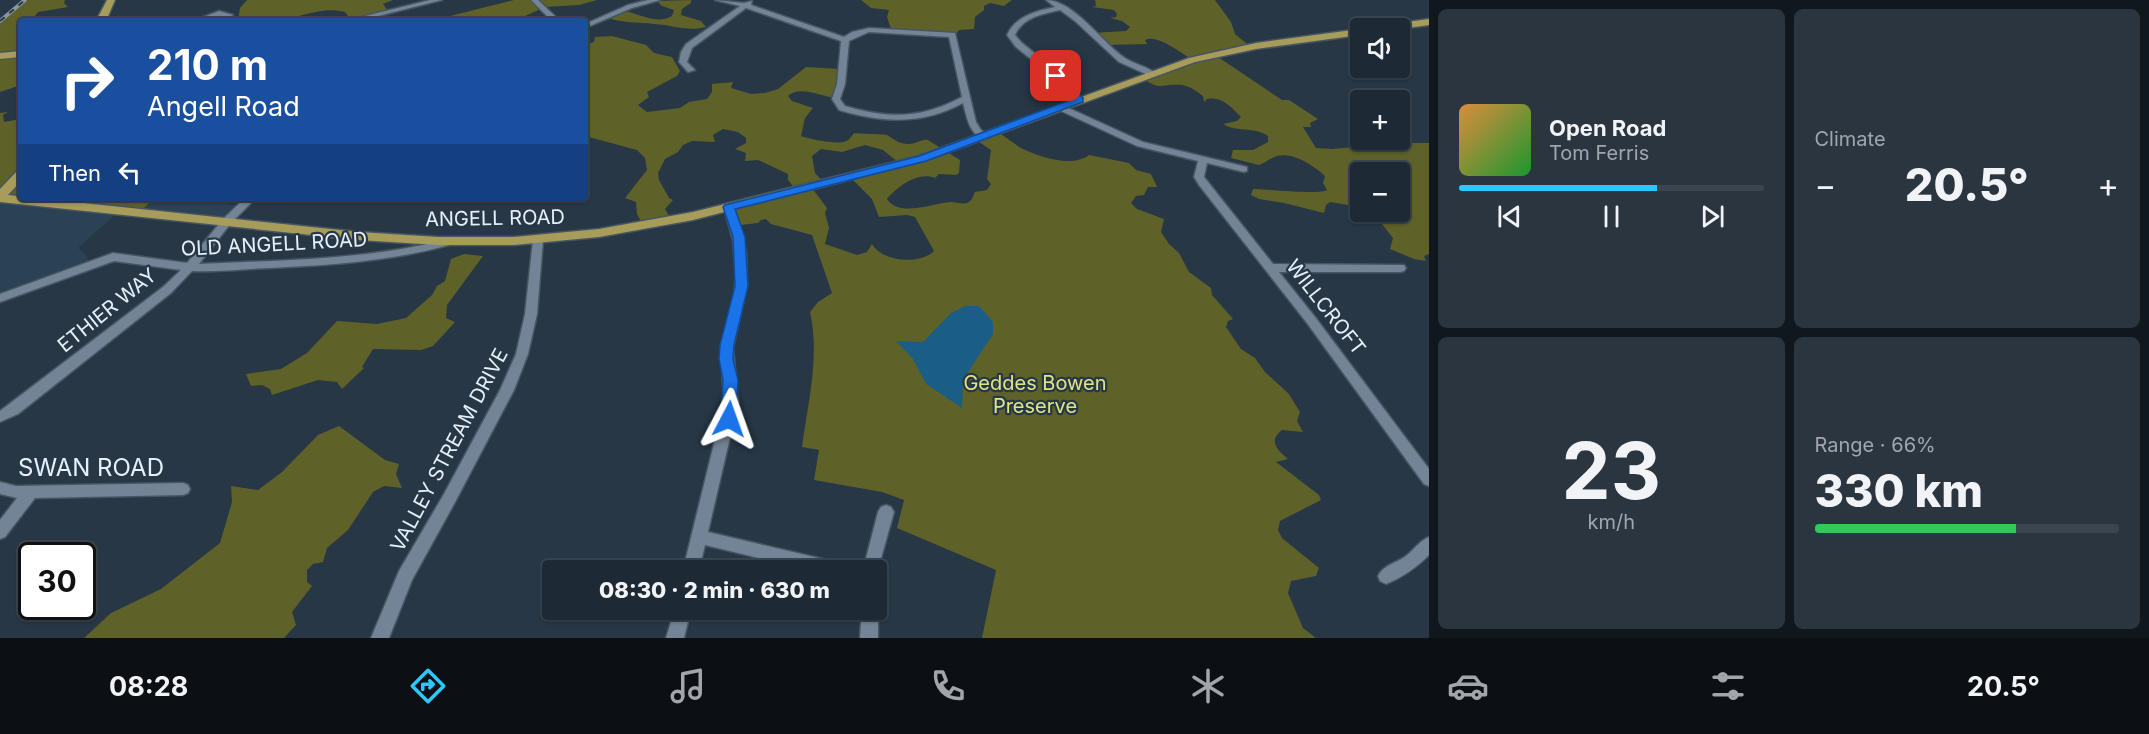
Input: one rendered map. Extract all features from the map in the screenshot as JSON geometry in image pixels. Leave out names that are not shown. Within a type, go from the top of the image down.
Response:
[{"type":"main road","points":[[102,18],[111,0]]},
{"type":"main road","points":[[1410,25],[1429,22]]},
{"type":"main road","name":"ANGELL ROAD","points":[[38,201],[359,236],[449,242],[538,240],[636,228],[911,162],[1192,60],[1233,50],[1350,33]]},
{"type":"main road","points":[[3,56],[18,54]]},
{"type":"main road","points":[[0,197],[18,177]]},
{"type":"main road","name":"ANGELL ROAD","points":[[0,197],[18,199]]},
{"type":"street","points":[[362,18],[439,0]]},
{"type":"street","points":[[588,25],[630,6],[657,0]]},
{"type":"street","points":[[718,0],[745,5],[845,40],[868,30],[952,35],[972,123],[985,137]]},
{"type":"street","points":[[691,70],[683,62],[689,46],[753,0]]},
{"type":"street","points":[[1049,0],[1078,19],[1122,60],[1151,73]]},
{"type":"street","points":[[537,2],[552,18]]},
{"type":"street","points":[[1061,8],[1027,18],[1013,30],[1011,35],[1080,100]]},
{"type":"street","points":[[845,40],[841,84],[836,99],[839,106],[871,116],[896,120],[928,116],[966,99]]},
{"type":"street","points":[[1062,108],[1140,144],[1244,169]]},
{"type":"street","name":"WILLCROFT","points":[[1203,159],[1199,177],[1202,183],[1311,320],[1429,480]]},
{"type":"street","name":"ETHIER WAY","points":[[0,417],[152,302],[199,258],[227,221],[248,201]]},
{"type":"street","points":[[693,560],[729,419],[730,380],[726,359],[727,345],[742,286],[739,237],[729,207]]},
{"type":"street","name":"VALLEY STREAM DRIVE","points":[[380,638],[405,576],[444,508],[519,362],[528,333],[538,240]]},
{"type":"street","name":"OLD ANGELL ROAD","points":[[0,298],[109,258],[131,258],[188,268],[318,262],[387,256],[449,242]]},
{"type":"street","points":[[1268,268],[1400,268]]},
{"type":"street","name":"SWAN ROAD","points":[[0,488],[16,492],[183,489]]},
{"type":"street","points":[[0,532],[31,492]]},
{"type":"street","points":[[874,560],[886,512]]},
{"type":"street","points":[[699,537],[797,560]]},
{"type":"street","points":[[1386,576],[1411,562],[1429,544]]},
{"type":"street","points":[[675,638],[680,620]]},
{"type":"street","points":[[869,638],[870,620]]},
{"type":"shaded area","points":[[0,197],[116,214],[78,248],[84,252],[90,263],[0,297]]},
{"type":"shaded area","points":[[152,201],[225,201],[223,203],[241,206],[224,222],[139,213]]},
{"type":"green space","points":[[28,0],[65,0],[64,3],[68,7],[38,12],[35,16],[37,18],[18,18],[18,86],[0,92],[0,23]]},
{"type":"green space","points":[[247,0],[393,0],[383,4],[389,12],[360,18],[350,18],[345,12],[329,10],[291,18],[238,18],[240,8]]},
{"type":"green space","points":[[514,0],[597,0],[579,5],[545,7],[521,18],[442,18]]},
{"type":"green space","points":[[691,0],[691,3],[682,9],[681,15],[701,21],[706,27],[687,29],[607,18],[623,11],[654,19],[666,18],[672,16],[674,10],[662,6],[657,1]]},
{"type":"green space","points":[[861,0],[1012,0],[1004,6],[990,3],[984,6],[984,10],[975,17],[974,29],[959,30],[954,37],[892,32],[887,17],[889,10],[871,8]]},
{"type":"green space","points":[[1095,0],[1215,0],[1231,22],[1235,34],[1252,48],[1215,55],[1282,100],[1289,100],[1318,119],[1310,123],[1311,127],[1303,127],[1316,148],[1410,150],[1410,143],[1429,143],[1429,254],[1424,256],[1426,261],[1414,259],[1390,249],[1393,238],[1380,222],[1410,222],[1410,162],[1350,162],[1350,205],[1330,202],[1326,205],[1324,213],[1259,199],[1251,195],[1253,189],[1304,192],[1327,190],[1323,183],[1325,176],[1309,164],[1290,156],[1277,156],[1259,165],[1231,158],[1233,150],[1253,150],[1268,142],[1268,136],[1257,131],[1223,124],[1237,121],[1241,117],[1222,101],[1207,99],[1204,102],[1203,96],[1188,87],[1159,86],[1141,78],[1193,60],[1156,40],[1145,40],[1147,44],[1107,45],[1092,33],[1126,31],[1130,27],[1122,21],[1110,18],[1116,17],[1114,10],[1092,7],[1096,6]]},
{"type":"green space","name":"Geddes Bowen Preserve","points":[[612,36],[646,45],[654,53],[672,57],[680,71],[677,76],[647,92],[649,97],[638,105],[647,112],[680,108],[689,102],[707,99],[712,92],[712,84],[733,82],[731,88],[751,94],[765,93],[778,89],[806,67],[840,69],[836,98],[804,91],[788,96],[792,101],[813,108],[805,118],[801,136],[834,142],[847,141],[854,133],[887,135],[906,144],[928,140],[960,160],[959,173],[956,175],[939,174],[935,178],[928,176],[915,178],[896,190],[887,199],[892,205],[900,208],[917,208],[951,202],[966,203],[971,200],[975,192],[987,190],[991,184],[987,179],[991,150],[976,140],[998,132],[1021,148],[1046,158],[1074,161],[1089,155],[1129,163],[1136,170],[1151,174],[1157,187],[1148,187],[1144,195],[1136,196],[1131,203],[1137,209],[1164,219],[1161,232],[1179,253],[1189,272],[1211,288],[1212,295],[1233,319],[1228,321],[1226,327],[1241,349],[1255,358],[1265,372],[1289,394],[1300,412],[1297,421],[1303,432],[1282,430],[1278,434],[1275,438],[1276,445],[1288,459],[1276,462],[1319,495],[1321,500],[1280,521],[1278,530],[1282,538],[1319,568],[1316,576],[1291,581],[1288,593],[1303,628],[1316,638],[982,638],[996,570],[897,528],[904,500],[882,492],[814,480],[819,450],[802,447],[813,363],[813,329],[810,312],[818,302],[832,293],[812,235],[771,224],[766,219],[758,223],[732,226],[723,211],[797,191],[788,180],[788,174],[758,160],[745,161],[746,153],[735,149],[746,143],[746,138],[738,132],[723,129],[713,135],[715,142],[692,141],[665,159],[658,173],[659,180],[669,198],[673,200],[665,209],[672,221],[644,227],[637,214],[636,202],[625,198],[647,170],[645,158],[637,150],[588,137],[588,70],[590,67],[588,66],[588,44],[594,42],[595,37]],"holes":[[[865,145],[883,150],[899,163],[851,178],[872,199],[879,217],[907,215],[915,217],[934,251],[920,258],[901,260],[884,255],[872,244],[867,252],[857,255],[825,244],[829,228],[825,213],[827,208],[812,188],[825,184],[815,173],[812,156],[821,149],[842,152]]]},
{"type":"green space","points":[[8,112],[3,115],[4,122],[18,120],[18,199],[0,197],[0,113]]},
{"type":"green space","points":[[35,201],[151,201],[139,213]]},
{"type":"green space","points":[[464,254],[483,256],[447,305],[446,318],[455,322],[433,346],[421,350],[373,349],[362,367],[364,368],[342,389],[337,382],[318,380],[272,395],[270,389],[262,385],[251,386],[246,374],[281,369],[307,353],[337,321],[377,324],[406,318],[432,295],[437,286],[445,281],[451,259]]},
{"type":"green space","points":[[339,426],[385,460],[399,464],[396,474],[402,488],[384,486],[373,492],[348,530],[327,548],[323,562],[313,564],[307,570],[307,582],[312,586],[292,612],[296,625],[284,638],[84,638],[111,613],[161,589],[220,543],[232,502],[231,486],[258,490],[282,472],[318,435]]},
{"type":"water","points":[[965,306],[979,306],[993,322],[993,334],[963,380],[962,408],[926,384],[913,359],[896,341],[923,342],[951,313]]},
{"type":"railway","points":[[0,21],[25,0]]},
{"type":"route","points":[[729,419],[731,403],[726,359],[727,345],[742,286],[739,237],[729,207],[922,158],[1004,130],[1080,100],[1056,76]]}]
